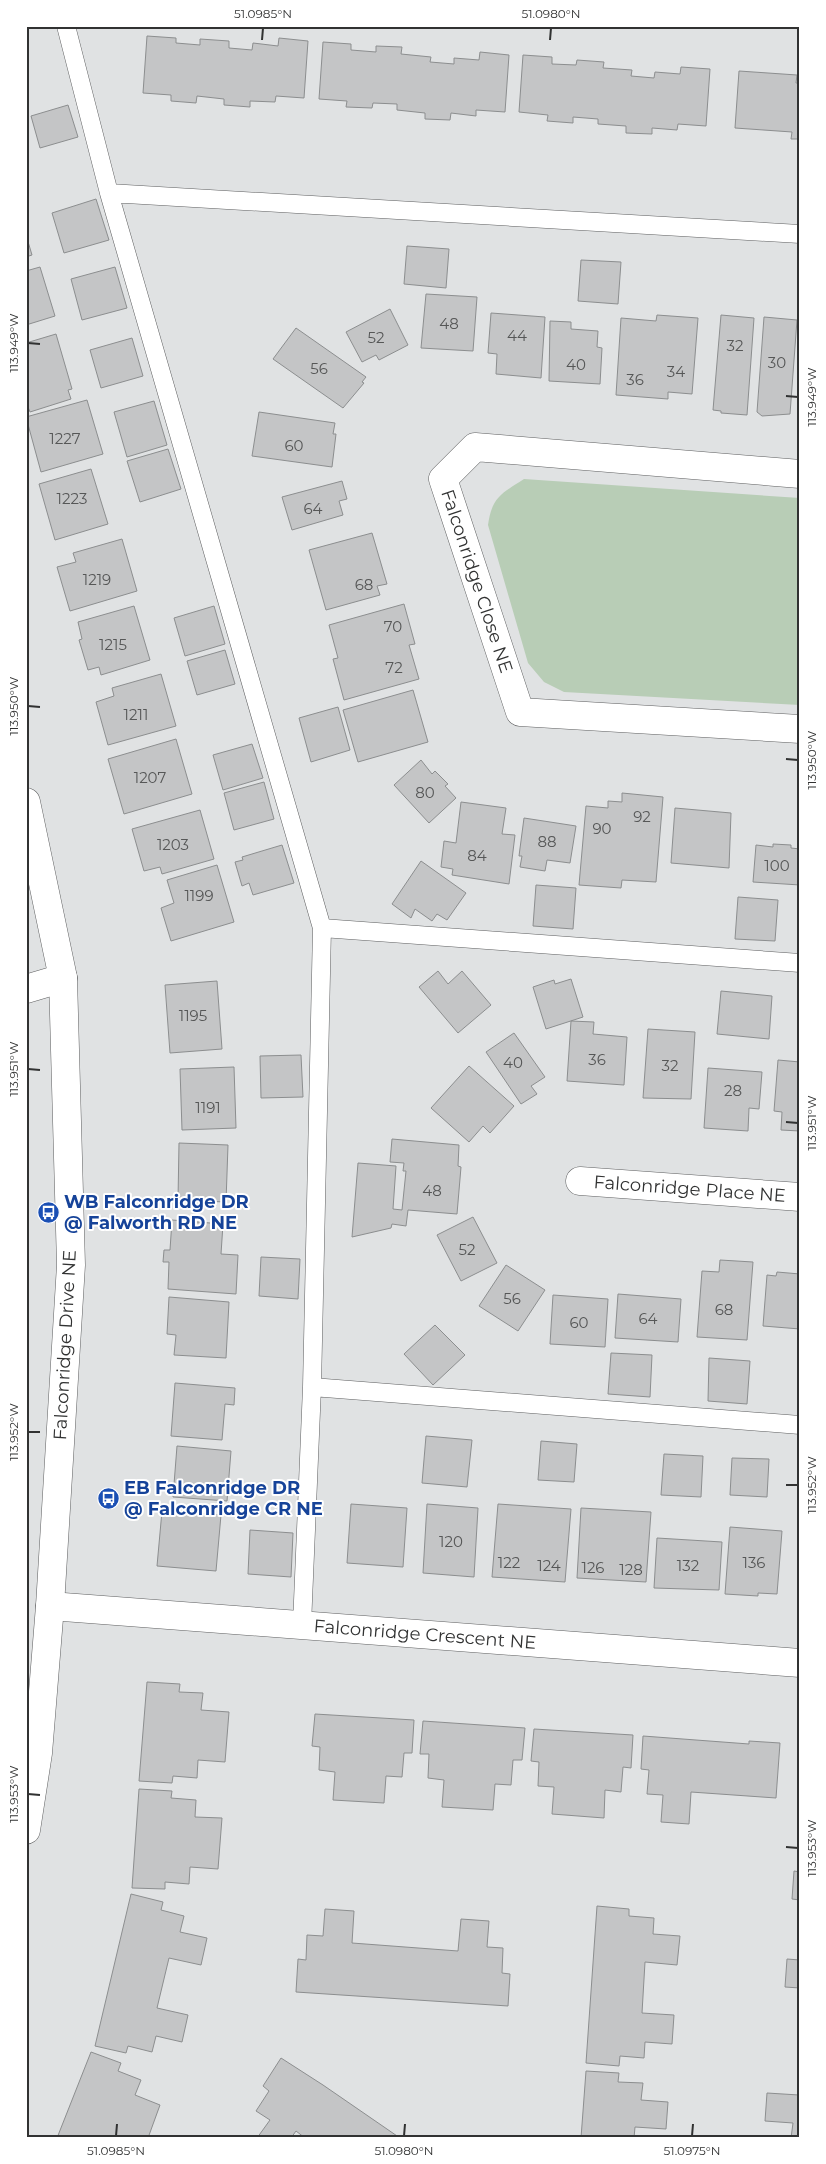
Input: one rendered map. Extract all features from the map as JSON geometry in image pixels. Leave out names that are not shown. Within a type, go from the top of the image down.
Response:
[{"type":"street","name":"Falconridge Close NE","points":[[800,474],[475,447],[443,479],[520,712],[800,728]]},
{"type":"street","name":"Falconridge Drive NE","points":[[26,802],[63,978],[71,1265],[50,1606],[38,1753],[26,1830]]},
{"type":"street","points":[[26,989],[63,978]]},
{"type":"street","name":"Falconridge Place NE","points":[[580,1181],[800,1197]]},
{"type":"street","name":"Falconridge Crescent NE","points":[[50,1606],[800,1663]]},
{"type":"lane","points":[[66,26],[109,193],[322,928],[312,1387],[302,1625]]},
{"type":"lane","points":[[109,193],[800,234]]},
{"type":"lane","points":[[322,928],[800,963]]},
{"type":"lane","points":[[312,1387],[800,1425]]},
{"type":"green space","points":[[524,479],[800,498],[800,705],[564,692],[544,682],[528,663],[488,525],[495,502]]},
{"type":"building","points":[[147,36],[176,38],[176,43],[200,45],[200,39],[229,41],[229,48],[252,50],[253,43],[278,46],[279,38],[308,41],[304,98],[276,96],[275,102],[250,101],[250,107],[224,105],[224,99],[197,96],[196,103],[171,101],[171,95],[143,93]]},
{"type":"building","points":[[323,42],[351,44],[351,50],[376,52],[376,46],[402,47],[401,54],[431,57],[430,62],[454,64],[454,58],[479,60],[480,52],[509,55],[505,112],[476,110],[476,116],[451,113],[450,120],[425,119],[425,113],[397,110],[397,104],[373,103],[372,108],[346,107],[347,101],[319,99]]},
{"type":"building","points":[[523,55],[552,57],[552,64],[576,65],[577,60],[604,62],[603,68],[632,70],[631,76],[654,78],[655,72],[680,74],[681,67],[710,69],[706,126],[678,124],[677,130],[652,128],[652,134],[626,133],[626,126],[598,124],[598,119],[573,117],[573,123],[547,121],[548,115],[519,112]]},
{"type":"building","points":[[739,71],[797,75],[796,83],[800,83],[800,139],[791,139],[792,132],[735,128]]},
{"type":"building","points":[[68,105],[78,137],[40,148],[31,116]]},
{"type":"building","points":[[96,199],[109,240],[64,253],[52,213]]},
{"type":"building","points":[[26,235],[32,255],[26,257]]},
{"type":"building","points":[[407,246],[449,249],[446,288],[404,284]]},
{"type":"building","points":[[581,260],[621,262],[618,304],[578,301]]},
{"type":"building","points":[[40,267],[55,316],[26,325],[26,271]]},
{"type":"building","points":[[115,267],[127,308],[82,320],[71,279]]},
{"type":"building","points":[[426,294],[477,297],[473,351],[421,348]]},
{"type":"building","points":[[390,309],[408,345],[379,360],[376,355],[362,362],[346,332]]},
{"type":"building","points":[[491,313],[545,317],[541,378],[496,374],[497,354],[488,353]]},
{"type":"building","points":[[657,315],[698,318],[692,394],[668,392],[668,399],[616,395],[621,318],[656,321]]},
{"type":"building","points":[[721,315],[754,318],[747,415],[721,413],[721,411],[713,410]]},
{"type":"building","points":[[764,317],[797,320],[790,414],[762,416],[757,412]]},
{"type":"building","points":[[550,321],[571,322],[571,329],[598,331],[597,347],[602,348],[600,384],[549,381]]},
{"type":"building","points":[[296,328],[366,377],[362,382],[364,383],[343,408],[273,359]]},
{"type":"building","points":[[56,334],[72,389],[68,390],[71,399],[30,412],[26,402],[26,343]]},
{"type":"building","points":[[132,338],[143,376],[101,388],[90,350]]},
{"type":"building","points":[[87,400],[103,454],[41,472],[26,417]]},
{"type":"building","points":[[154,401],[167,445],[127,457],[114,412]]},
{"type":"building","points":[[259,412],[335,423],[333,434],[336,434],[332,467],[252,456]]},
{"type":"building","points":[[168,449],[181,489],[140,502],[127,461]]},
{"type":"building","points":[[91,469],[108,524],[55,540],[39,484]]},
{"type":"building","points":[[342,481],[347,499],[339,501],[343,515],[292,530],[282,497]]},
{"type":"building","points":[[372,533],[387,584],[377,586],[380,595],[326,610],[309,550]]},
{"type":"building","points":[[122,539],[137,591],[70,611],[57,567],[76,562],[73,553]]},
{"type":"building","points":[[404,604],[415,644],[409,645],[419,679],[344,700],[333,659],[338,658],[329,625]]},
{"type":"building","points":[[134,606],[150,660],[101,675],[99,667],[88,670],[79,640],[82,639],[78,622]]},
{"type":"building","points":[[214,606],[225,644],[185,656],[174,618]]},
{"type":"building","points":[[225,650],[235,684],[197,695],[187,661]]},
{"type":"building","points":[[161,674],[176,726],[108,745],[96,702],[114,696],[112,688]]},
{"type":"building","points":[[413,690],[428,742],[358,762],[343,710]]},
{"type":"building","points":[[338,707],[350,750],[311,762],[299,718]]},
{"type":"building","points":[[176,739],[192,794],[124,814],[108,759]]},
{"type":"building","points":[[252,744],[263,778],[223,790],[213,755]]},
{"type":"building","points":[[421,760],[432,774],[435,771],[448,784],[445,786],[456,798],[429,823],[394,785]]},
{"type":"building","points":[[264,782],[274,819],[234,830],[224,793]]},
{"type":"building","points":[[622,793],[663,797],[656,882],[622,880],[621,888],[579,885],[586,806],[608,808],[608,801],[622,802]]},
{"type":"building","points":[[461,802],[506,808],[502,834],[515,835],[509,884],[452,875],[453,869],[441,867],[444,841],[456,843]]},
{"type":"building","points":[[675,808],[731,813],[729,868],[671,863]]},
{"type":"building","points":[[200,810],[214,859],[162,874],[160,867],[144,871],[132,829]]},
{"type":"building","points":[[524,818],[576,826],[570,863],[547,860],[545,871],[520,867],[522,856],[519,856]]},
{"type":"building","points":[[773,844],[791,845],[791,848],[800,849],[800,885],[753,882],[756,845],[773,847]]},
{"type":"building","points":[[282,845],[294,883],[253,895],[249,883],[242,886],[235,862],[243,860],[242,857]]},
{"type":"building","points":[[421,861],[466,893],[447,920],[437,914],[432,921],[415,909],[411,918],[392,904]]},
{"type":"building","points":[[217,865],[234,922],[171,941],[161,908],[174,903],[167,880]]},
{"type":"building","points":[[536,885],[576,888],[573,929],[533,926]]},
{"type":"building","points":[[738,897],[778,900],[775,941],[735,939]]},
{"type":"building","points":[[438,971],[448,984],[462,971],[491,1005],[458,1033],[419,987]]},
{"type":"building","points":[[571,979],[583,1017],[546,1029],[533,987],[554,980],[555,984]]},
{"type":"building","points":[[217,981],[222,1049],[170,1053],[165,985]]},
{"type":"building","points":[[721,991],[772,996],[769,1039],[717,1034]]},
{"type":"building","points":[[571,1021],[594,1022],[593,1034],[627,1037],[624,1085],[567,1081]]},
{"type":"building","points":[[648,1029],[695,1032],[691,1099],[643,1098]]},
{"type":"building","points":[[514,1033],[545,1077],[531,1086],[537,1094],[521,1104],[486,1052]]},
{"type":"building","points":[[301,1055],[303,1097],[261,1098],[260,1056]]},
{"type":"building","points":[[778,1060],[800,1062],[800,1131],[781,1130],[782,1112],[774,1111]]},
{"type":"building","points":[[469,1066],[514,1106],[490,1133],[483,1126],[469,1142],[431,1108]]},
{"type":"building","points":[[234,1067],[236,1128],[182,1130],[180,1069]]},
{"type":"building","points":[[708,1068],[762,1072],[759,1109],[749,1108],[748,1131],[704,1128]]},
{"type":"building","points":[[392,1139],[459,1145],[458,1166],[461,1167],[457,1214],[408,1210],[406,1226],[392,1224],[391,1228],[352,1237],[358,1163],[396,1166],[393,1209],[402,1210],[406,1171],[403,1171],[404,1163],[390,1162]]},
{"type":"building","points":[[179,1143],[228,1145],[226,1202],[178,1200]]},
{"type":"building","points":[[473,1217],[497,1263],[461,1281],[437,1235]]},
{"type":"building","points":[[172,1220],[223,1224],[221,1254],[238,1255],[236,1294],[168,1289],[169,1262],[163,1262],[164,1250],[170,1250]]},
{"type":"building","points":[[261,1257],[300,1259],[298,1299],[259,1296]]},
{"type":"building","points":[[720,1260],[753,1262],[747,1340],[697,1337],[702,1271],[719,1272]]},
{"type":"building","points":[[506,1265],[545,1290],[518,1331],[479,1306]]},
{"type":"building","points":[[777,1272],[800,1274],[800,1329],[763,1326],[767,1275],[776,1276]]},
{"type":"building","points":[[618,1294],[681,1299],[678,1342],[615,1338]]},
{"type":"building","points":[[553,1295],[608,1299],[605,1347],[550,1344]]},
{"type":"building","points":[[169,1297],[229,1302],[226,1358],[174,1355],[176,1335],[167,1334]]},
{"type":"building","points":[[435,1325],[465,1355],[433,1385],[404,1354]]},
{"type":"building","points":[[611,1353],[652,1355],[650,1397],[608,1394]]},
{"type":"building","points":[[709,1358],[750,1361],[747,1404],[708,1401]]},
{"type":"building","points":[[175,1383],[235,1388],[234,1405],[225,1404],[222,1440],[171,1436]]},
{"type":"building","points":[[426,1436],[472,1440],[467,1487],[422,1483]]},
{"type":"building","points":[[541,1441],[577,1444],[574,1482],[538,1480]]},
{"type":"building","points":[[177,1446],[231,1451],[227,1501],[173,1497]]},
{"type":"building","points":[[664,1454],[703,1456],[701,1497],[661,1495]]},
{"type":"building","points":[[732,1458],[769,1459],[767,1497],[730,1495]]},
{"type":"building","points":[[351,1504],[407,1508],[403,1567],[347,1563]]},
{"type":"building","points":[[427,1504],[478,1508],[474,1577],[423,1573]]},
{"type":"building","points":[[498,1504],[571,1509],[565,1582],[492,1577]]},
{"type":"building","points":[[581,1508],[651,1512],[646,1582],[577,1578]]},
{"type":"building","points":[[162,1511],[221,1515],[216,1571],[157,1566]]},
{"type":"building","points":[[730,1527],[782,1531],[777,1594],[758,1593],[758,1596],[725,1594]]},
{"type":"building","points":[[250,1530],[293,1533],[291,1577],[248,1574]]},
{"type":"building","points":[[657,1538],[722,1542],[719,1590],[654,1588]]},
{"type":"building","points":[[147,1682],[180,1684],[179,1692],[203,1693],[201,1710],[229,1712],[225,1762],[198,1760],[197,1778],[173,1776],[172,1783],[139,1781]]},
{"type":"building","points":[[315,1714],[414,1720],[412,1753],[404,1753],[402,1777],[386,1776],[384,1803],[333,1800],[335,1772],[319,1770],[320,1747],[312,1746]]},
{"type":"building","points":[[423,1721],[525,1728],[522,1760],[513,1760],[511,1785],[495,1784],[493,1810],[442,1807],[444,1780],[428,1778],[429,1754],[420,1754]]},
{"type":"building","points":[[534,1729],[633,1735],[631,1768],[623,1767],[621,1792],[605,1790],[604,1818],[552,1814],[554,1787],[538,1786],[539,1762],[531,1761]]},
{"type":"building","points":[[643,1736],[749,1744],[749,1741],[780,1743],[776,1798],[691,1792],[689,1824],[661,1822],[663,1795],[647,1794],[649,1770],[641,1769]]},
{"type":"building","points":[[139,1789],[172,1791],[171,1798],[196,1800],[195,1817],[222,1818],[218,1869],[190,1867],[189,1884],[165,1882],[165,1889],[132,1888]]},
{"type":"building","points":[[794,1871],[800,1872],[800,1900],[792,1899]]},
{"type":"building","points":[[131,1894],[163,1902],[161,1910],[184,1916],[180,1932],[207,1938],[201,1965],[169,1958],[157,2008],[188,2015],[182,2042],[156,2036],[152,2052],[128,2046],[126,2053],[95,2046]]},
{"type":"building","points":[[597,1906],[629,1909],[629,1916],[654,1918],[653,1934],[680,1936],[677,1965],[645,1962],[642,2013],[674,2015],[672,2044],[645,2042],[644,2058],[620,2056],[619,2066],[586,2063]]},
{"type":"building","points":[[325,1909],[354,1911],[352,1943],[458,1951],[461,1919],[489,1921],[487,1947],[503,1948],[502,1973],[510,1974],[508,2006],[296,1992],[298,1959],[306,1960],[307,1935],[323,1936]]},
{"type":"building","points":[[787,1959],[800,1960],[800,1988],[785,1987]]},
{"type":"building","points":[[91,2052],[121,2063],[118,2071],[141,2080],[135,2095],[160,2105],[148,2138],[57,2138]]},
{"type":"building","points":[[281,2058],[400,2138],[305,2138],[296,2131],[291,2138],[257,2138],[270,2120],[256,2111],[269,2091],[263,2086]]},
{"type":"building","points":[[586,2071],[619,2073],[618,2082],[643,2083],[641,2100],[668,2102],[666,2129],[635,2127],[634,2138],[581,2138]]},
{"type":"building","points":[[800,2082],[800,2138],[791,2138],[793,2123],[765,2121],[767,2093],[799,2095]]},
{"type":"place","name":"WB Falconridge DR @ Falworth RD NE","points":[[48,1212]]},
{"type":"place","name":"EB Falconridge DR @ Falconridge CR NE","points":[[108,1498]]}]
